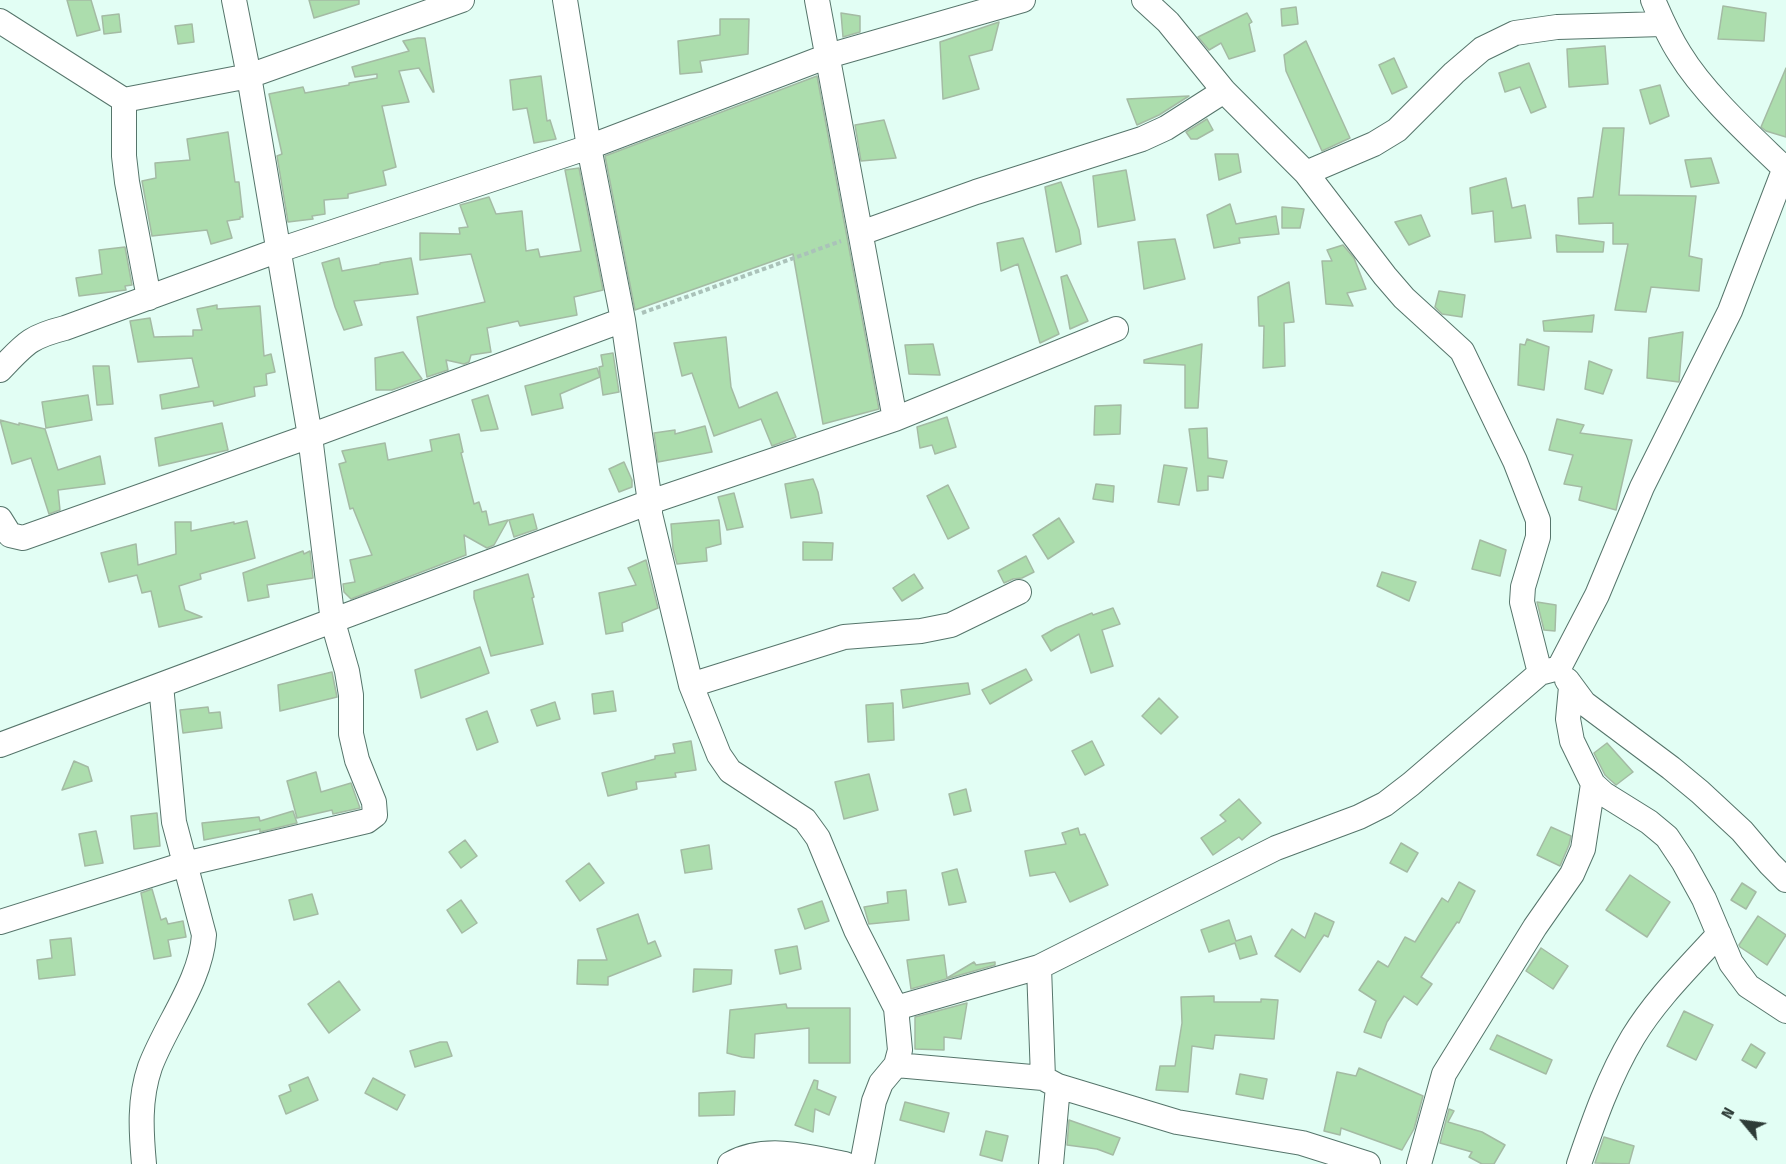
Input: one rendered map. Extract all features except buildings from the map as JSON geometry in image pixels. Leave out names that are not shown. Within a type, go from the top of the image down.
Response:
[{"type":"street","points":[[0,922],[185,864],[367,821],[375,815],[374,802],[351,734],[351,695],[347,671],[333,622],[310,436],[234,0]]},
{"type":"street","points":[[0,21],[124,100],[249,76],[462,0]]},
{"type":"street","points":[[565,0],[589,147],[623,320],[652,529],[691,685],[719,754],[730,771],[805,820],[818,838],[856,930],[896,1008],[900,1050],[896,1065],[881,1083],[874,1101],[862,1164]]},
{"type":"street","points":[[817,0],[895,419]]},
{"type":"street","points":[[0,370],[25,344],[42,334],[65,328],[279,250],[589,147],[828,56],[1023,0]]},
{"type":"street","points":[[1144,0],[1168,22],[1224,91],[1306,174],[1404,298],[1462,351],[1515,461],[1538,520],[1538,537],[1523,587],[1522,602],[1557,676],[1572,741],[1593,784],[1667,837],[1704,899],[1731,963],[1748,986],[1786,1011]]},
{"type":"street","points":[[896,1008],[1040,967],[1276,848],[1359,817],[1385,804],[1557,676],[1597,595],[1642,487],[1730,311],[1785,168],[1715,99],[1681,56],[1653,0]]},
{"type":"street","points":[[1306,174],[1374,144],[1397,129],[1482,49],[1515,33],[1557,27],[1664,24]]},
{"type":"street","points":[[861,233],[976,192],[1142,139],[1166,128],[1224,91]]},
{"type":"street","points":[[124,100],[124,156],[127,182],[149,298]]},
{"type":"street","points":[[0,519],[10,535],[23,538],[310,436],[623,320]]},
{"type":"street","points":[[0,745],[650,502],[895,419],[1116,329]]},
{"type":"street","points":[[691,685],[844,637],[921,631],[951,625],[1019,592]]},
{"type":"street","points":[[1557,676],[1584,704],[1700,792],[1743,831],[1786,880]]},
{"type":"street","points":[[144,1164],[141,1128],[142,1102],[150,1068],[193,976],[203,950],[204,934],[174,822],[161,686]]},
{"type":"street","points":[[1419,1164],[1444,1074],[1535,927],[1572,874],[1583,849],[1593,784]]},
{"type":"street","points":[[1579,1164],[1598,1107],[1634,1035],[1669,989],[1719,934]]},
{"type":"street","points":[[1040,967],[1050,1082],[1051,1164]]},
{"type":"street","points":[[896,1065],[1050,1082],[1177,1122],[1302,1143],[1368,1164]]},
{"type":"street","points":[[730,1164],[759,1154],[782,1153],[845,1164]]},
{"type":"path","points":[[623,320],[861,233]]}]
